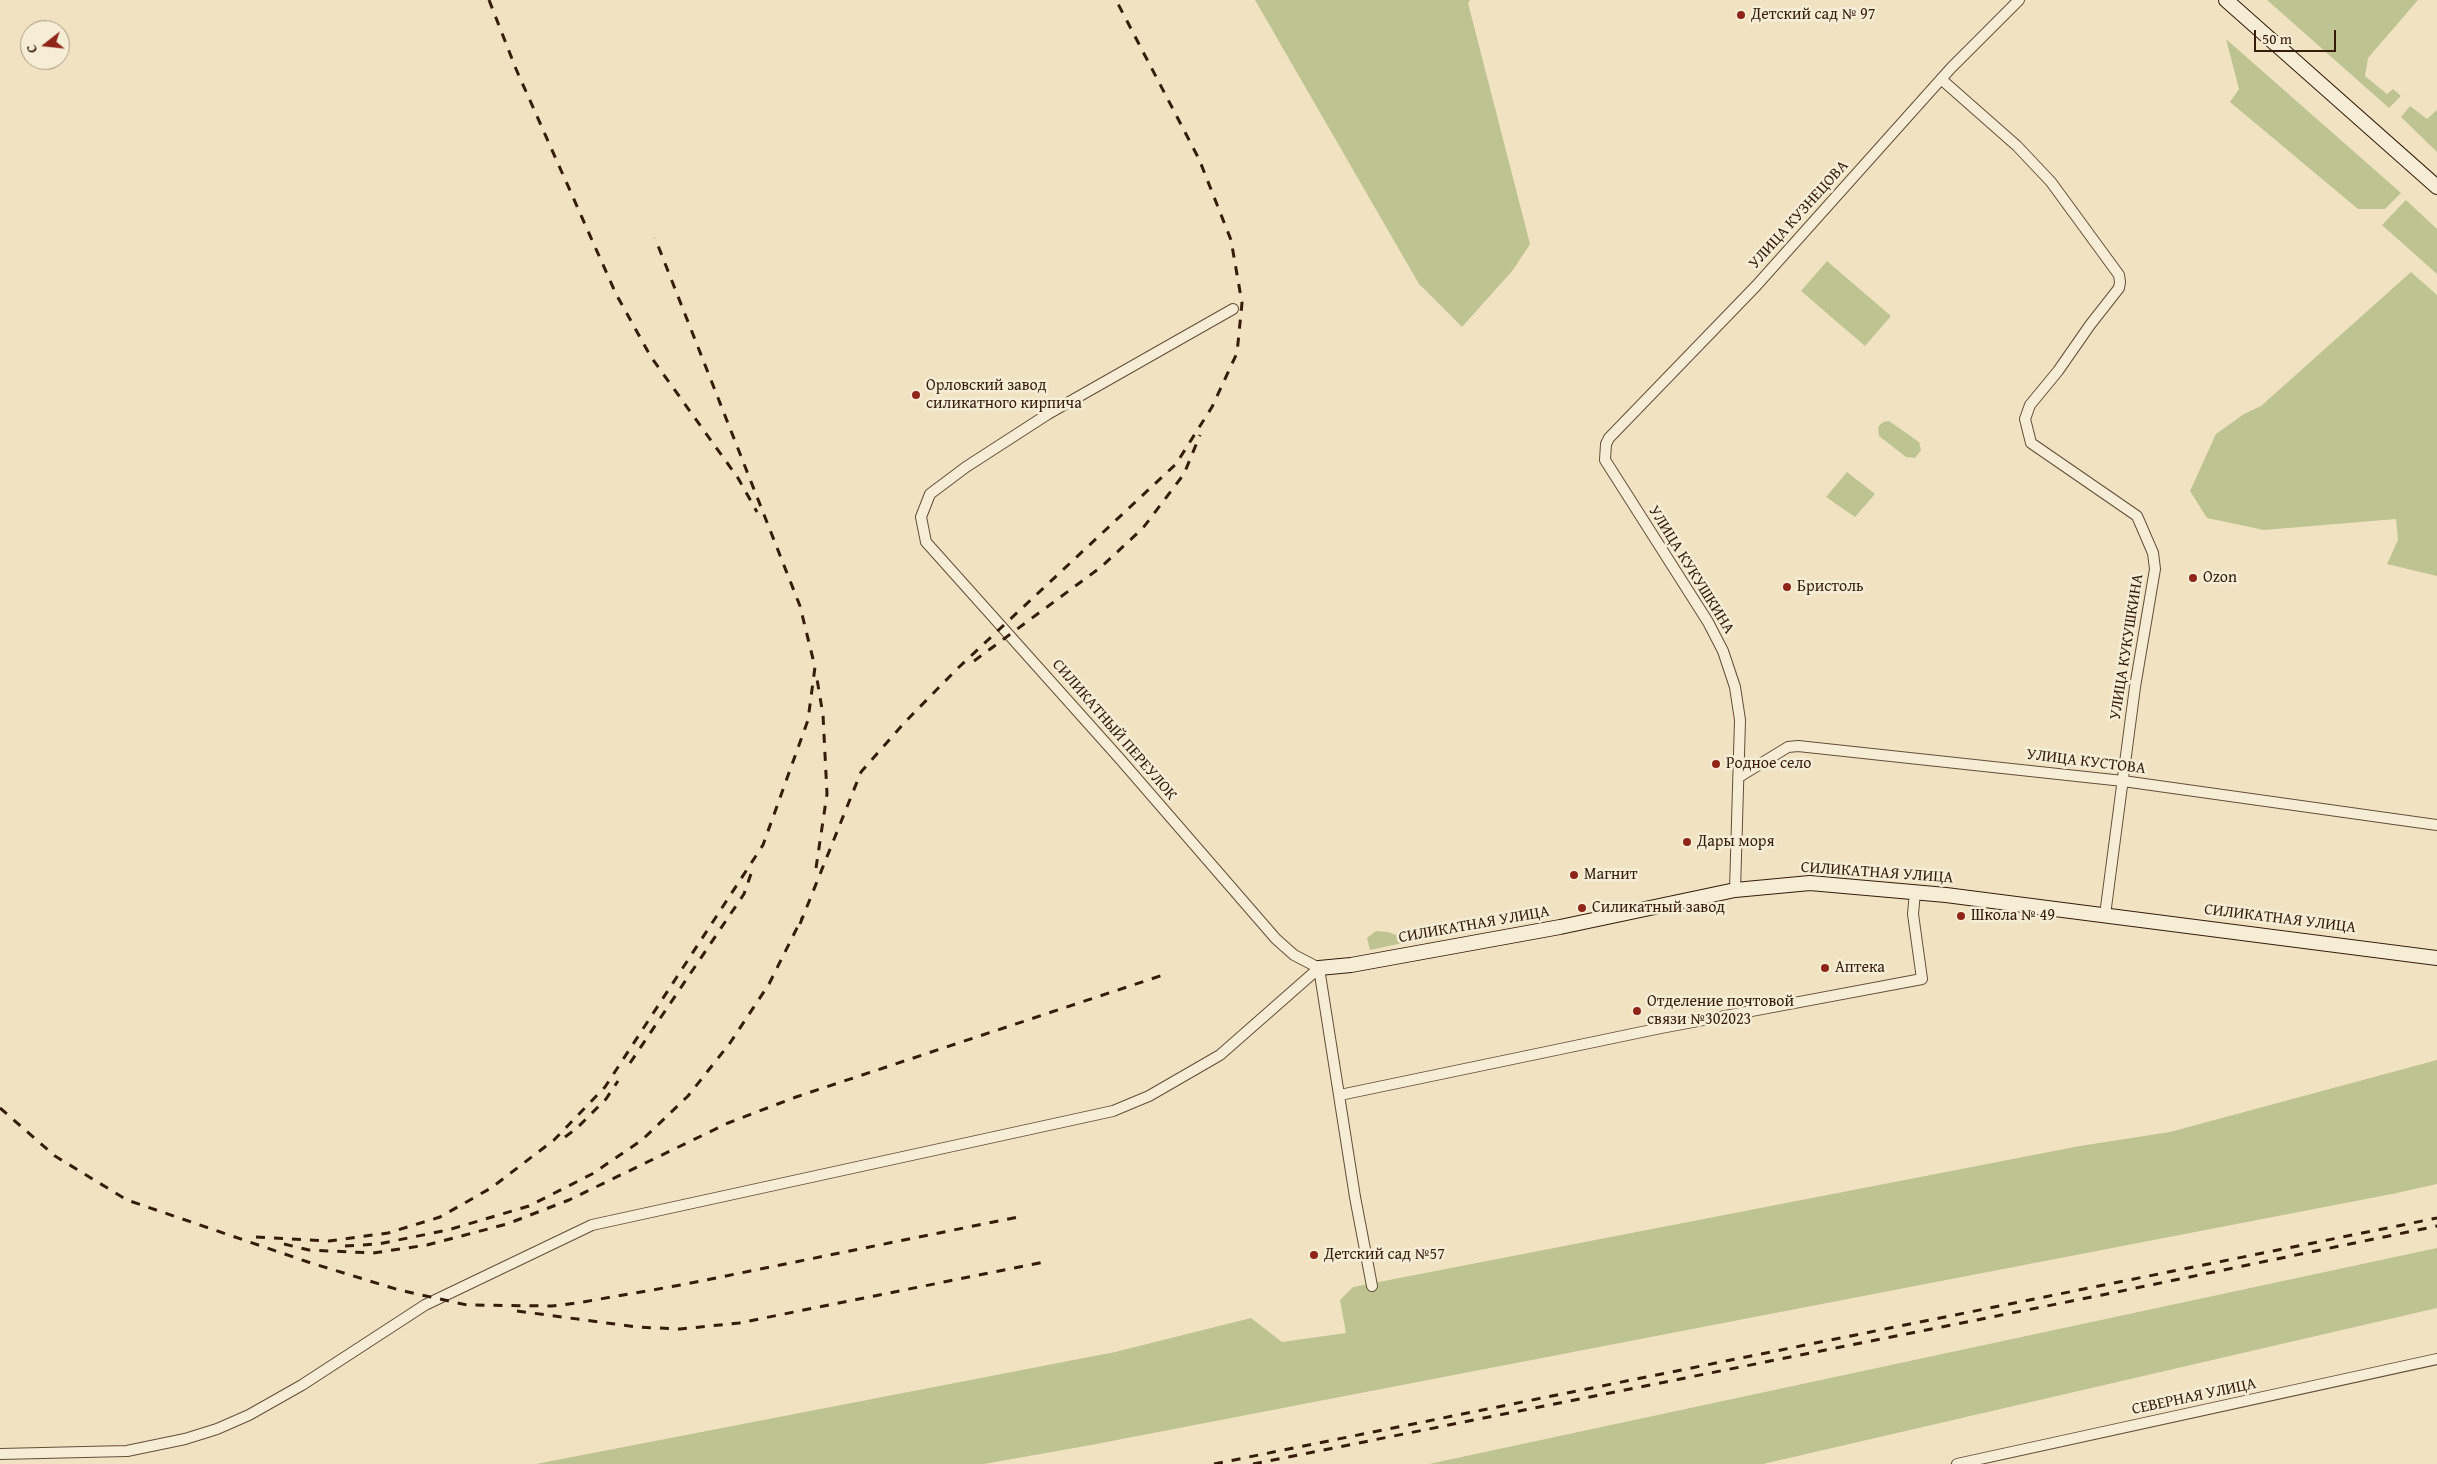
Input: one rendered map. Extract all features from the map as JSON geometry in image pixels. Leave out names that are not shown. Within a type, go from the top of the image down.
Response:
[{"type":"street","name":"УЛИЦА КУЗНЕЦОВА","points":[[1605,451],[1609,438],[1756,286],[1941,79],[2019,0]]},
{"type":"street","points":[[2226,0],[2437,187]]},
{"type":"street","name":"УЛИЦА КУКУШКИНА","points":[[1941,79],[2017,146],[2051,182],[2119,275],[2119,288],[2058,371],[2030,405],[2025,419],[2030,443],[2137,516],[2153,553],[2155,569],[2135,687],[2105,915]]},
{"type":"street","name":"СИЛИКАТНЫЙ ПЕРЕУЛОК","points":[[1233,308],[1048,414],[966,466],[930,494],[921,517],[926,542],[1114,751],[1276,938],[1294,954],[1319,968]]},
{"type":"street","name":"УЛИЦА КУКУШКИНА","points":[[1605,451],[1610,467],[1708,622],[1723,651],[1735,687],[1740,720],[1735,890]]},
{"type":"street","name":"УЛИЦА КУСТОВА","points":[[1739,777],[1788,747],[1798,746],[2123,781],[2437,825]]},
{"type":"street","name":"СИЛИКАТНАЯ УЛИЦА","points":[[1319,968],[1351,965],[1551,928],[1735,890],[1810,884],[1915,892],[2437,958]]},
{"type":"street","points":[[1340,1095],[1661,1028],[1922,979],[1913,914],[1915,892]]},
{"type":"street","points":[[1319,968],[1372,1286]]},
{"type":"street","points":[[0,1454],[126,1451],[185,1439],[217,1429],[249,1415],[302,1385],[425,1305],[592,1225],[1114,1111],[1149,1096],[1220,1055],[1319,968]]},
{"type":"street","name":"СЕВЕРНАЯ УЛИЦА","points":[[1957,1464],[2437,1359]]},
{"type":"green space","points":[[1255,0],[1470,0],[1468,3],[1530,244],[1513,270],[1462,327],[1419,284]]},
{"type":"green space","points":[[2267,0],[2418,0],[2368,58],[2365,76],[2387,94],[2393,89],[2401,96],[2389,108]]},
{"type":"green space","points":[[2226,39],[2401,193],[2385,209],[2358,209],[2230,102],[2239,89]]},
{"type":"green space","points":[[2410,106],[2427,119],[2437,110],[2437,152],[2401,117]]},
{"type":"green space","points":[[2406,200],[2437,229],[2437,274],[2382,225]]},
{"type":"green space","points":[[1827,261],[1891,316],[1865,346],[1801,291]]},
{"type":"green space","points":[[2411,272],[2437,295],[2437,576],[2387,564],[2398,540],[2396,519],[2264,530],[2207,518],[2190,491],[2216,434],[2244,414],[2261,406]]},
{"type":"green space","points":[[1889,421],[1919,442],[1921,450],[1915,458],[1906,457],[1879,436],[1878,427],[1883,422]]},
{"type":"green space","points":[[1847,472],[1875,494],[1855,517],[1826,497]]},
{"type":"green space","points":[[1376,931],[1388,932],[1412,941],[1370,950],[1367,938]]},
{"type":"green space","points":[[2437,1060],[2437,1184],[2392,1194],[984,1464],[536,1464],[1115,1352],[1251,1318],[1282,1342],[1346,1333],[1340,1300],[1353,1287],[2080,1146],[2170,1132]]},
{"type":"green space","points":[[2437,1248],[2437,1308],[1763,1464],[1429,1464]]},
{"type":"railway","points":[[489,0],[516,69],[616,294],[651,357],[738,478],[757,512]]},
{"type":"railway","points":[[800,924],[861,772],[906,721],[958,668],[1176,464],[1212,407],[1237,353],[1242,303],[1231,240],[1199,159],[1116,0]]},
{"type":"railway","points":[[256,1237],[329,1241],[388,1233],[440,1217],[491,1188],[554,1140],[605,1087],[763,845],[808,720],[815,667],[800,606],[655,238]]},
{"type":"railway","points":[[974,661],[1101,567],[1143,528],[1184,474],[1200,435]]},
{"type":"railway","points":[[816,868],[827,794],[823,715],[817,679]]},
{"type":"railway","points":[[630,1063],[744,894],[752,871]]},
{"type":"railway","points":[[345,1246],[378,1244],[448,1230],[529,1206],[592,1174],[642,1140],[688,1096],[730,1043],[769,984],[802,918]]},
{"type":"railway","points":[[284,1244],[309,1250],[373,1253],[427,1245],[507,1224],[569,1200],[728,1123],[796,1097],[1166,974]]},
{"type":"railway","points":[[565,1137],[577,1128],[606,1099],[618,1081]]},
{"type":"railway","points":[[0,1108],[55,1156],[127,1200],[308,1262],[399,1290],[467,1305],[552,1306],[577,1303],[681,1285],[1023,1216]]},
{"type":"railway","points":[[1214,1464],[2437,1218]]},
{"type":"railway","points":[[1253,1464],[2102,1295],[2437,1226]]},
{"type":"railway","points":[[517,1311],[637,1327],[680,1329],[739,1323],[1044,1262]]},
{"type":"place","name":"Детский сад № 97","points":[[1741,15]]},
{"type":"place","name":"Орловский завод силикатного кирпича","points":[[916,395]]},
{"type":"place","name":"Ozon","points":[[2193,578]]},
{"type":"place","name":"Бристоль","points":[[1787,587]]},
{"type":"place","name":"Родное село","points":[[1716,764]]},
{"type":"place","name":"Дары моря","points":[[1687,842]]},
{"type":"place","name":"Магнит","points":[[1574,875]]},
{"type":"place","name":"Силикатный завод","points":[[1582,908]]},
{"type":"place","name":"Школа № 49","points":[[1961,916]]},
{"type":"place","name":"Аптека","points":[[1825,968]]},
{"type":"place","name":"Отделение почтовой связи №302023","points":[[1637,1011]]},
{"type":"place","name":"Детский сад №57","points":[[1314,1255]]}]
